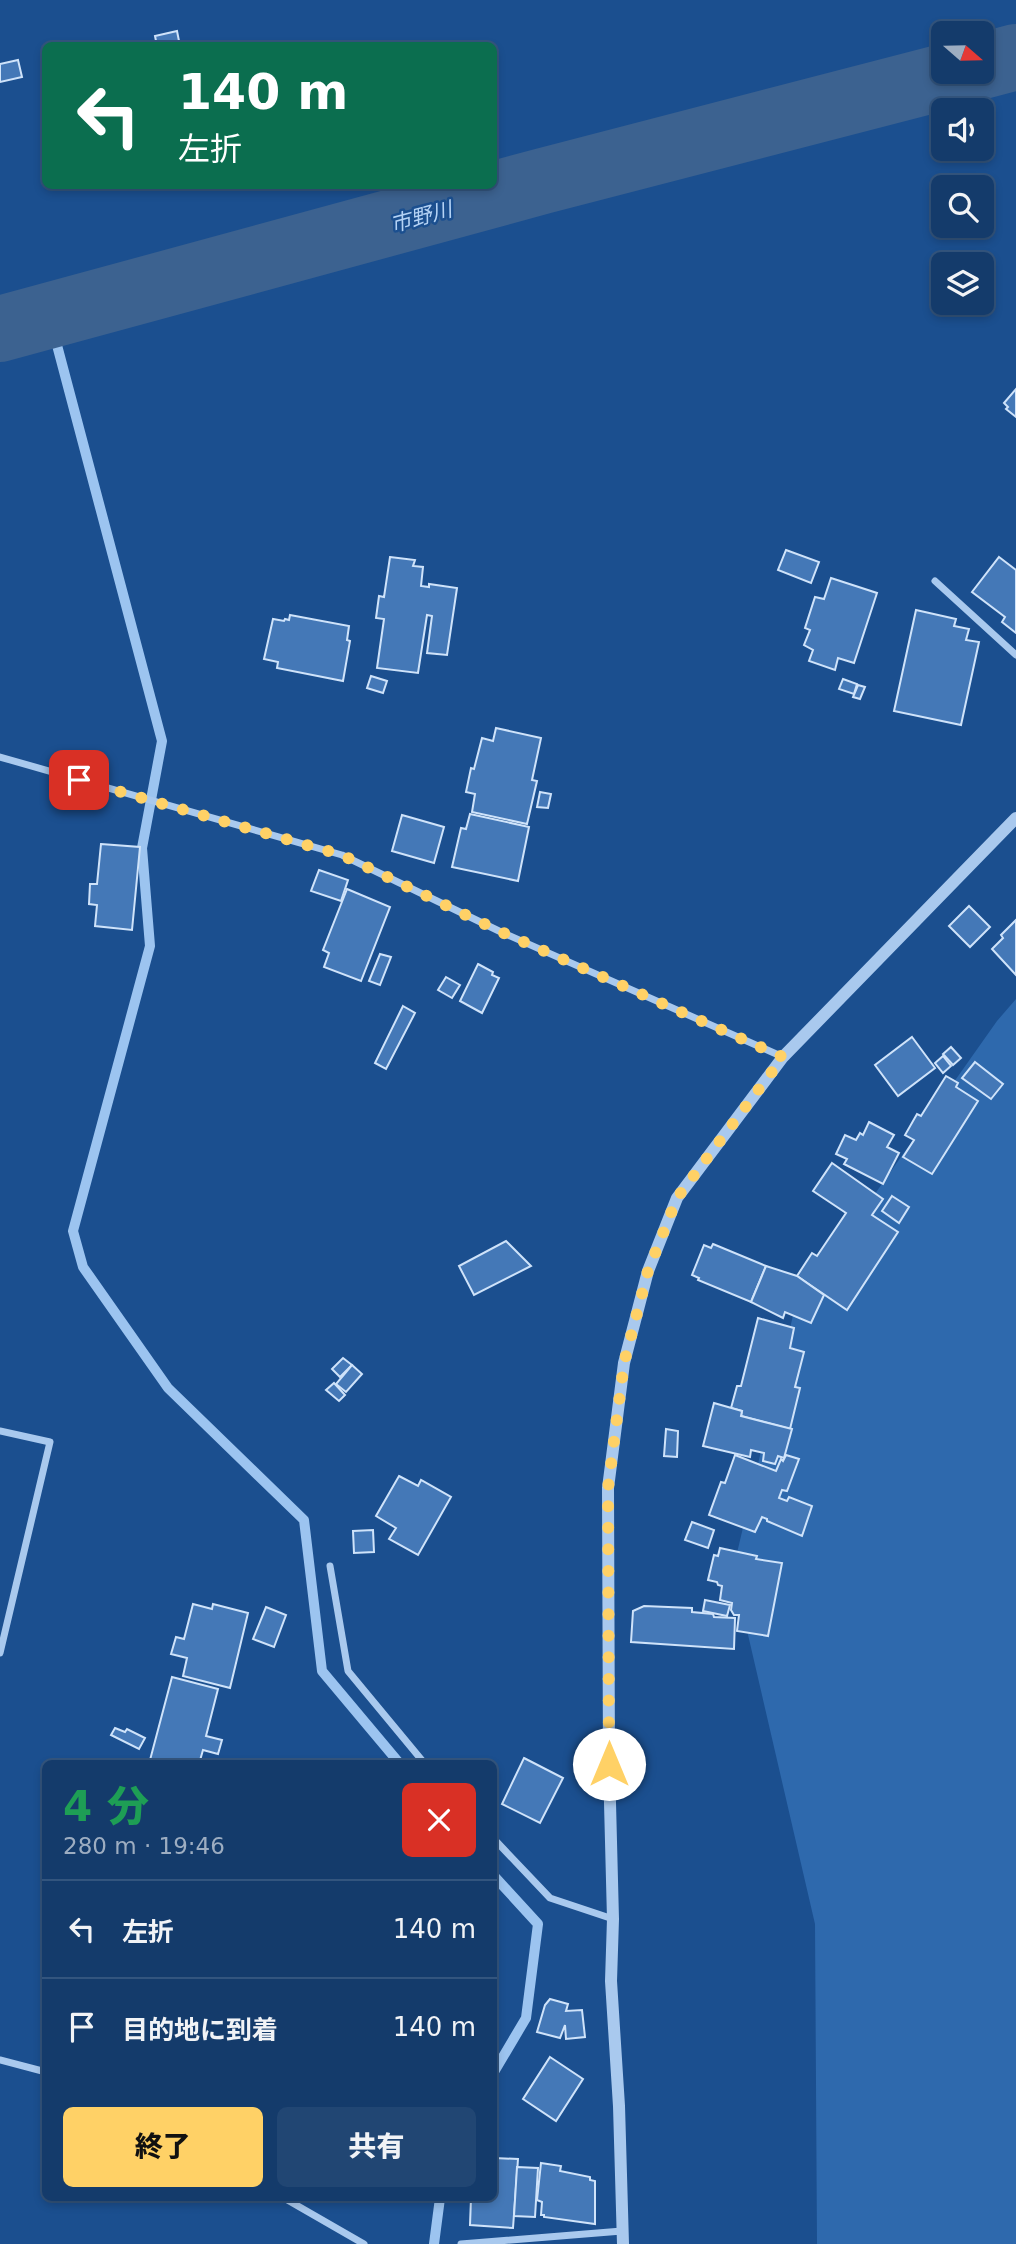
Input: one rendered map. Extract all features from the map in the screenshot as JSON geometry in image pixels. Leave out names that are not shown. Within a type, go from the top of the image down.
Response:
[{"type":"street","points":[[935,581],[1016,655]]},
{"type":"street","points":[[0,757],[342,855],[499,931],[783,1057]]},
{"type":"street","points":[[461,2244],[622,2238],[619,2106],[611,1981],[613,1919],[609,1764],[608,1488],[624,1363],[648,1271],[677,1198],[783,1057],[1016,818]]},
{"type":"street","points":[[0,1431],[50,1442],[0,1653]]},
{"type":"street","points":[[330,1566],[348,1671],[422,1760]]},
{"type":"street","points":[[497,1842],[550,1898],[613,1919]]},
{"type":"street","points":[[0,2060],[42,2071]]},
{"type":"street","points":[[289,2201],[364,2244]]},
{"type":"shaded area","points":[[1016,999],[1016,2244],[817,2244],[815,1924],[733,1570],[795,1307],[997,1021]]},
{"type":"building","points":[[177,31],[179,41],[156,42],[155,36]]},
{"type":"building","points":[[18,60],[22,77],[0,82],[0,64]]},
{"type":"building","points":[[1016,389],[1016,417],[1006,409],[1008,407],[1004,403]]},
{"type":"building","points":[[786,550],[819,562],[811,583],[778,570]]},
{"type":"building","points":[[390,557],[415,560],[413,566],[423,567],[421,586],[429,587],[429,584],[457,588],[447,655],[427,653],[432,616],[427,615],[418,673],[377,668],[384,619],[376,618],[379,596],[384,597]]},
{"type":"building","points":[[999,557],[1016,570],[1016,633],[1002,622],[1005,617],[972,592]]},
{"type":"building","points":[[831,578],[877,593],[854,663],[838,658],[835,670],[809,661],[813,650],[804,645],[810,630],[805,628],[815,597],[824,599]]},
{"type":"building","points":[[916,610],[956,619],[954,626],[969,629],[966,640],[979,642],[961,725],[894,711]]},
{"type":"building","points":[[290,615],[349,626],[347,640],[350,641],[343,681],[277,668],[278,662],[264,659],[273,619],[289,620]]},
{"type":"building","points":[[371,676],[387,681],[383,693],[367,688]]},
{"type":"building","points":[[843,679],[857,684],[854,694],[839,689]]},
{"type":"building","points":[[858,685],[865,687],[860,699],[853,697]]},
{"type":"building","points":[[496,728],[541,738],[532,780],[537,781],[527,824],[472,812],[475,794],[466,792],[471,768],[474,769],[482,738],[493,741]]},
{"type":"building","points":[[540,792],[551,794],[548,808],[537,807]]},
{"type":"building","points":[[470,814],[529,827],[518,881],[452,867],[461,828],[466,829]]},
{"type":"building","points":[[402,815],[444,827],[434,863],[392,851]]},
{"type":"building","points":[[101,844],[140,847],[132,930],[95,926],[97,905],[89,904],[90,884],[97,884]]},
{"type":"building","points":[[319,870],[348,880],[341,901],[311,891]]},
{"type":"building","points":[[347,889],[390,907],[361,981],[324,967],[329,953],[323,950]]},
{"type":"building","points":[[969,906],[990,927],[970,947],[949,926]]},
{"type":"building","points":[[1016,920],[1016,975],[992,949]]},
{"type":"building","points":[[380,954],[391,957],[380,985],[369,981]]},
{"type":"building","points":[[478,964],[499,978],[482,1013],[460,1001]]},
{"type":"building","points":[[446,977],[460,985],[452,998],[438,990]]},
{"type":"building","points":[[403,1006],[415,1013],[386,1069],[375,1063]]},
{"type":"building","points":[[912,1037],[935,1068],[898,1096],[875,1065]]},
{"type":"building","points":[[951,1047],[961,1058],[953,1065],[943,1054]]},
{"type":"building","points":[[943,1056],[951,1066],[943,1073],[935,1063]]},
{"type":"building","points":[[975,1062],[1003,1084],[991,1099],[962,1078]]},
{"type":"building","points":[[946,1076],[958,1083],[956,1087],[978,1101],[932,1174],[903,1157],[914,1140],[905,1135],[917,1114],[921,1116]]},
{"type":"building","points":[[869,1122],[894,1135],[887,1147],[899,1153],[883,1184],[844,1164],[847,1159],[836,1154],[845,1135],[856,1140],[860,1133],[863,1135]]},
{"type":"building","points":[[832,1163],[883,1199],[872,1215],[898,1232],[847,1310],[797,1276],[812,1253],[817,1256],[846,1213],[813,1191]]},
{"type":"building","points":[[892,1196],[909,1207],[899,1223],[882,1211]]},
{"type":"building","points":[[506,1241],[531,1266],[474,1295],[459,1266]]},
{"type":"building","points":[[713,1244],[766,1266],[751,1302],[692,1275],[704,1245],[711,1248]]},
{"type":"building","points":[[766,1266],[797,1276],[824,1295],[811,1323],[785,1312],[783,1318],[751,1302]]},
{"type":"building","points":[[758,1318],[794,1328],[790,1348],[804,1352],[795,1387],[800,1388],[790,1429],[741,1416],[742,1411],[731,1408],[737,1386],[741,1386]]},
{"type":"building","points":[[343,1358],[352,1365],[340,1377],[332,1369]]},
{"type":"building","points":[[352,1365],[362,1374],[346,1392],[336,1384]]},
{"type":"building","points":[[334,1383],[345,1395],[339,1401],[326,1390]]},
{"type":"building","points":[[714,1403],[742,1411],[741,1416],[792,1429],[784,1458],[778,1456],[775,1464],[763,1461],[764,1453],[751,1450],[750,1457],[703,1446]]},
{"type":"building","points":[[666,1429],[678,1431],[677,1457],[664,1456]]},
{"type":"building","points":[[735,1455],[776,1471],[781,1459],[783,1461],[786,1455],[799,1459],[787,1491],[782,1490],[779,1498],[787,1501],[789,1497],[812,1506],[802,1536],[762,1517],[755,1532],[709,1515],[721,1482],[725,1483]]},
{"type":"building","points":[[399,1476],[418,1486],[421,1480],[451,1497],[418,1555],[389,1539],[396,1528],[376,1516]]},
{"type":"building","points":[[692,1522],[714,1530],[708,1548],[685,1540]]},
{"type":"building","points":[[373,1530],[374,1552],[354,1553],[353,1531]]},
{"type":"building","points":[[720,1548],[757,1556],[756,1559],[782,1563],[768,1636],[737,1631],[739,1615],[734,1615],[731,1610],[732,1603],[720,1600],[722,1586],[708,1580],[714,1555],[718,1556]]},
{"type":"building","points":[[705,1600],[730,1605],[727,1616],[703,1611]]},
{"type":"building","points":[[193,1604],[212,1609],[213,1604],[248,1613],[230,1688],[183,1676],[187,1658],[171,1654],[176,1637],[184,1639]]},
{"type":"building","points":[[644,1606],[692,1608],[692,1612],[735,1618],[734,1649],[631,1642],[633,1611]]},
{"type":"building","points":[[266,1607],[286,1615],[274,1647],[253,1639]]},
{"type":"building","points":[[172,1677],[218,1689],[206,1736],[222,1740],[218,1754],[203,1750],[200,1760],[150,1760]]},
{"type":"building","points":[[115,1728],[125,1732],[127,1729],[145,1738],[139,1749],[111,1735]]},
{"type":"building","points":[[524,1758],[563,1778],[540,1823],[502,1804]]},
{"type":"building","points":[[550,1999],[568,2004],[566,2011],[582,2010],[585,2037],[566,2039],[565,2025],[560,2038],[537,2032],[545,2005]]},
{"type":"building","points":[[550,2057],[583,2079],[556,2121],[523,2099]]},
{"type":"building","points":[[497,2158],[518,2159],[513,2228],[470,2225],[471,2201],[497,2201]]},
{"type":"building","points":[[541,2163],[561,2166],[560,2171],[590,2177],[590,2180],[595,2181],[595,2224],[541,2215],[542,2202],[537,2200]]},
{"type":"building","points":[[517,2167],[538,2168],[535,2217],[514,2216]]},
{"type":"waterway","name":"市野川","points":[[994,63],[1016,57]]},
{"type":"waterway","name":"市野川","points":[[0,329],[543,181],[931,80]]},
{"type":"waterway","points":[[49,315],[162,741],[142,848],[150,946],[73,1231],[83,1267],[168,1388],[304,1520],[322,1671],[397,1760]]},
{"type":"waterway","points":[[497,1879],[538,1924],[526,2018],[497,2067]]},
{"type":"waterway","points":[[434,2244],[440,2201]]},
{"type":"route","points":[[79,780],[342,855],[499,931],[783,1057],[677,1198],[648,1271],[624,1363],[608,1488],[609,1764]]}]
